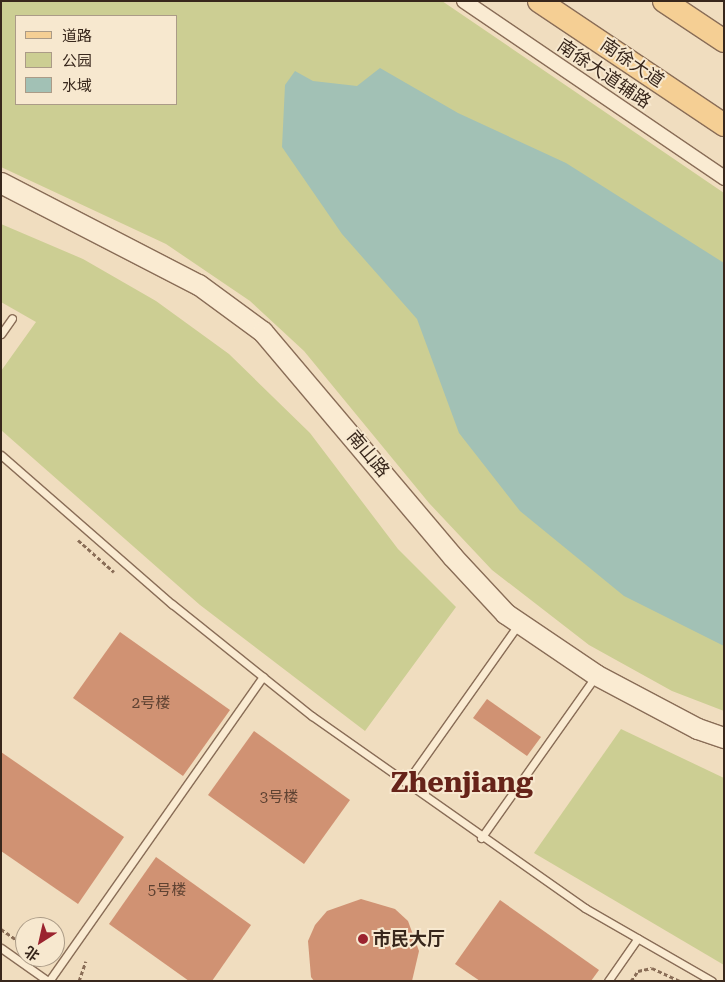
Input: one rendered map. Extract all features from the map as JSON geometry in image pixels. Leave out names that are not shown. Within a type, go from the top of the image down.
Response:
[{"type":"main road","name":"南徐大道","points":[[539,1],[724,125]]},
{"type":"main road","points":[[664,1],[724,41]]},
{"type":"street","name":"南徐大道辅路","points":[[464,1],[724,178]]},
{"type":"street","name":"南山路","points":[[1,183],[199,285],[263,332],[453,557],[519,622],[596,675],[698,729],[724,738]]},
{"type":"lane","points":[[1,334],[12,318]]},
{"type":"lane","points":[[1,455],[263,677],[406,783],[481,838],[638,938],[712,981]]},
{"type":"lane","points":[[406,783],[519,622]]},
{"type":"lane","points":[[481,838],[596,675]]},
{"type":"lane","points":[[1,948],[48,981],[263,677]]},
{"type":"lane","points":[[608,981],[638,938]]},
{"type":"path","points":[[1,929],[15,939]]},
{"type":"path","points":[[79,981],[86,961]]},
{"type":"path","points":[[631,981],[638,971],[652,968],[680,981]]},
{"type":"green space","points":[[1,1],[442,1],[724,193],[724,711],[672,691],[589,645],[492,570],[429,503],[304,351],[250,301],[166,244],[1,167]]},
{"type":"green space","points":[[1,224],[83,259],[156,301],[229,354],[310,433],[398,549],[456,607],[365,731],[200,605],[1,430],[1,371],[36,322],[1,302]]},
{"type":"green space","points":[[621,729],[724,778],[724,965],[534,853]]},
{"type":"water","points":[[380,68],[458,113],[566,163],[724,263],[724,646],[624,596],[520,511],[459,433],[417,319],[342,234],[282,147],[285,85],[295,71],[313,81],[357,86]]},
{"type":"building","points":[[120,632],[230,710],[183,776],[73,698]]},
{"type":"building","points":[[487,699],[541,737],[527,756],[473,718]]},
{"type":"building","points":[[254,731],[350,800],[304,864],[208,795]]},
{"type":"building","points":[[1,752],[124,837],[78,904],[1,851]]},
{"type":"building","points":[[156,857],[251,925],[212,981],[189,981],[109,924]]},
{"type":"building","name":"市民大厅","points":[[361,899],[395,909],[408,921],[419,951],[412,981],[314,981],[311,977],[308,941],[315,925],[327,911]]},
{"type":"building","points":[[500,900],[599,970],[591,981],[480,981],[455,964]]},
{"type":"place","name":"市民大厅","points":[[363,939]]},
{"type":"district","name":"Zhenjiang","points":[[462,783]]}]
